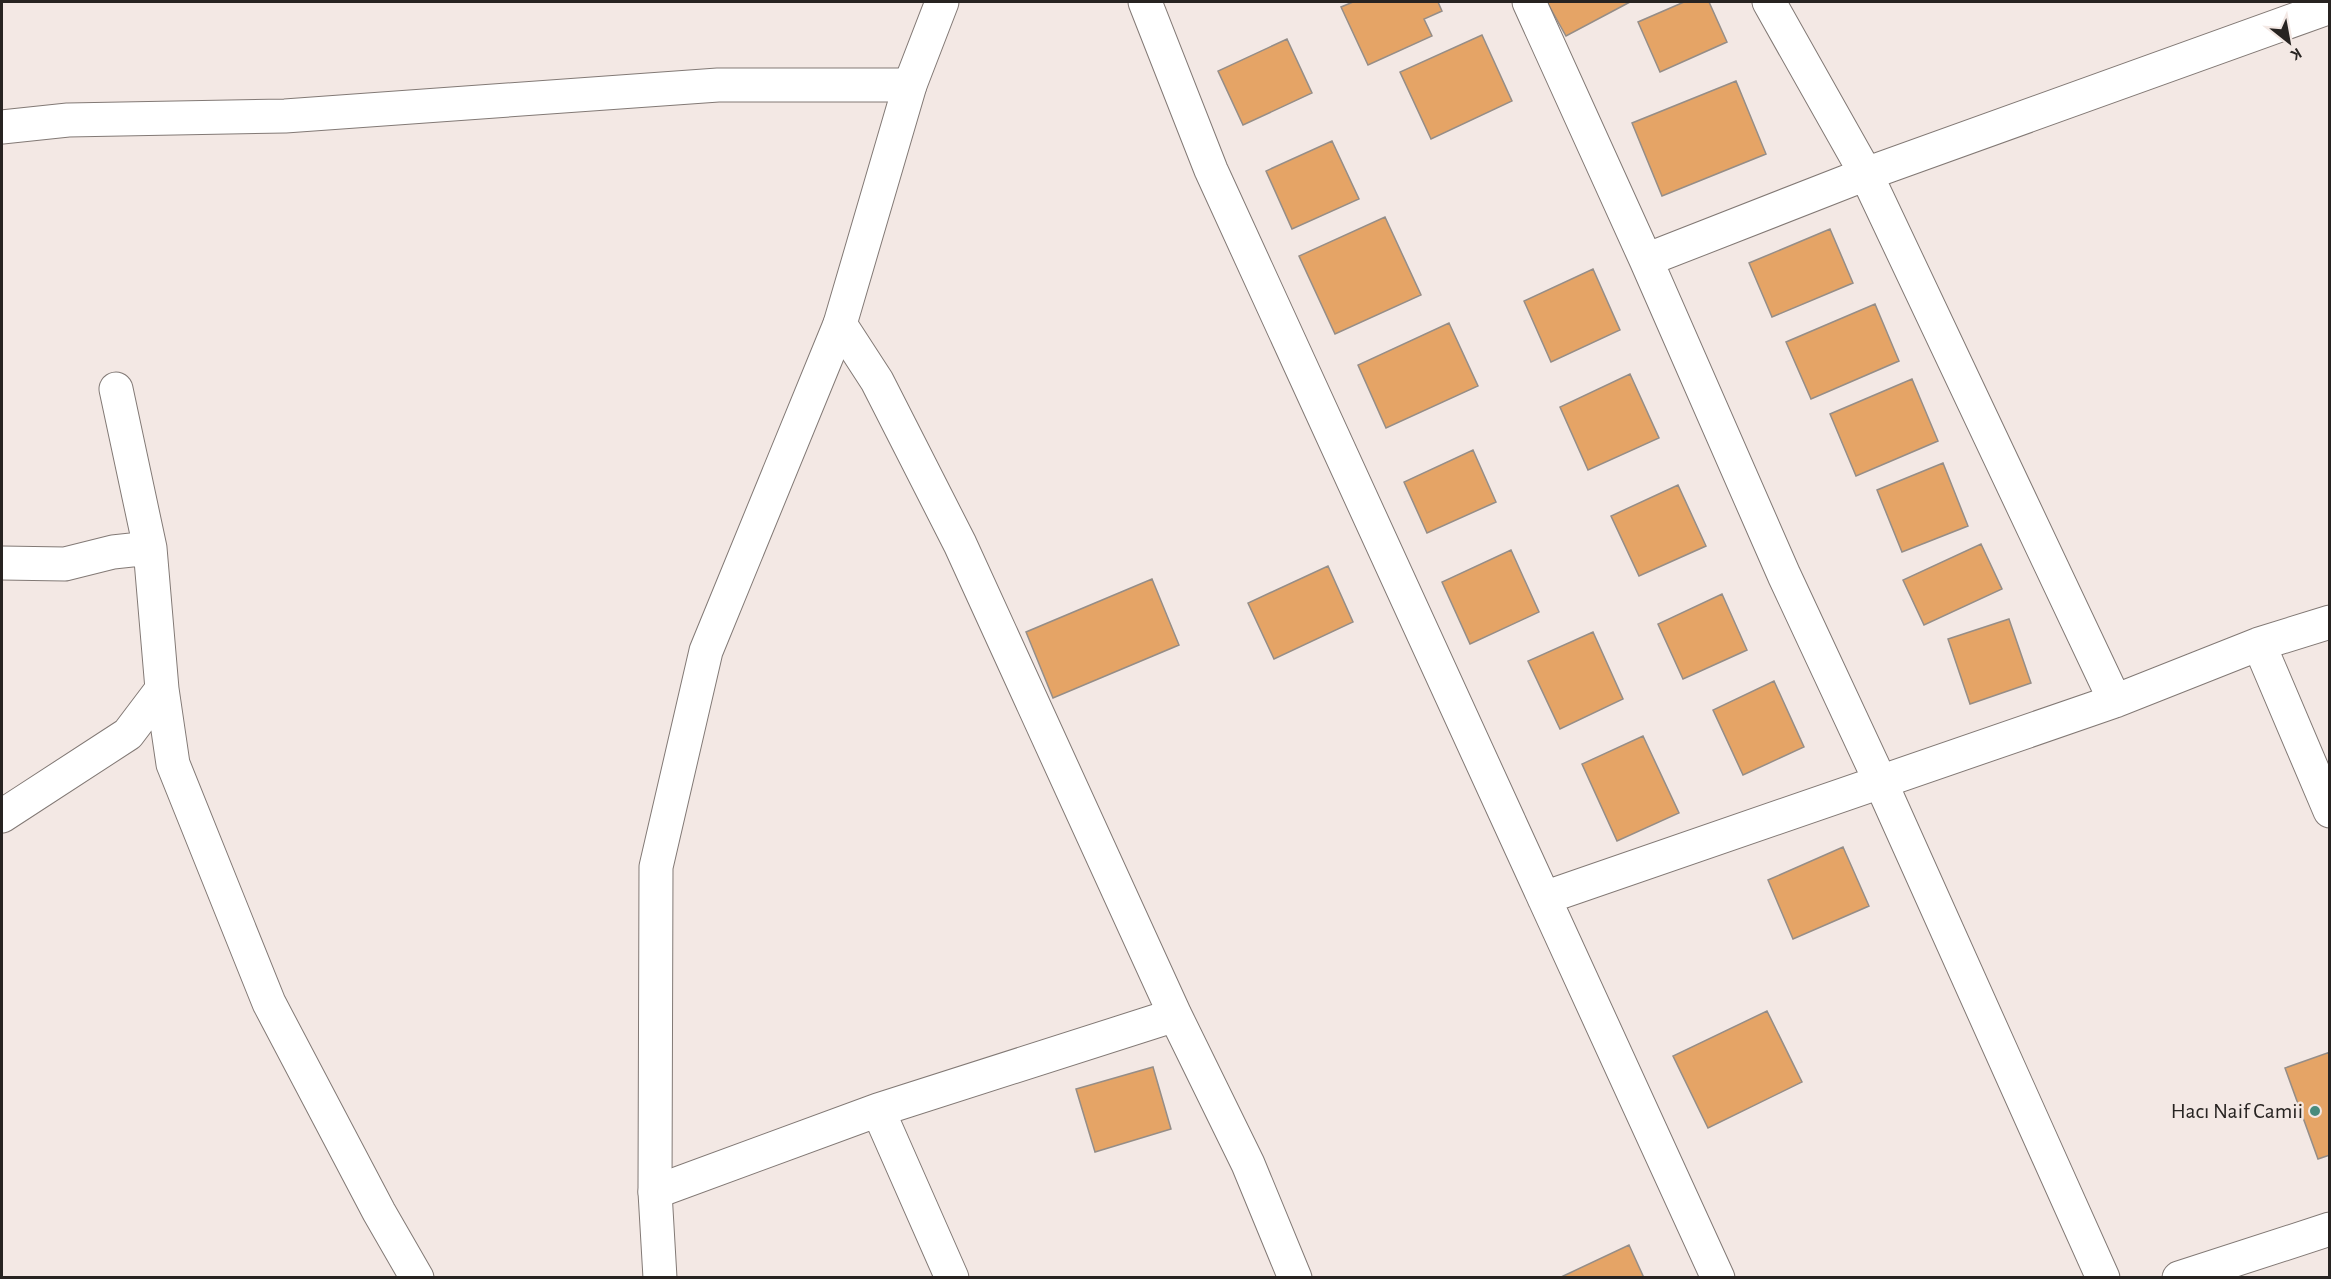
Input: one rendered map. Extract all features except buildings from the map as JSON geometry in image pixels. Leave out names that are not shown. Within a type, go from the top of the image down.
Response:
[{"type":"street","points":[[660,1278],[655,1192],[657,867],[706,651],[840,324],[910,85],[942,2]]},
{"type":"street","points":[[1145,2],[1211,170],[1718,1278]]},
{"type":"street","points":[[1529,2],[1646,260],[1784,575],[1881,783],[2103,1278]]},
{"type":"street","points":[[1769,2],[1866,174],[2115,701]]},
{"type":"street","points":[[1646,260],[1866,174],[2330,7]]},
{"type":"street","points":[[2,127],[68,120],[285,116],[718,85],[910,85]]},
{"type":"street","points":[[840,324],[877,381],[960,544],[1175,1015],[1248,1164],[1295,1278]]},
{"type":"street","points":[[116,389],[150,548],[162,689],[173,764],[269,1003],[379,1212],[417,1278]]},
{"type":"street","points":[[2,563],[65,564],[113,552],[150,548]]},
{"type":"street","points":[[1545,898],[2115,701],[2259,644],[2330,622]]},
{"type":"street","points":[[2259,644],[2330,811]]},
{"type":"street","points":[[2,816],[128,734],[162,689]]},
{"type":"street","points":[[655,1192],[878,1110],[1175,1015]]},
{"type":"street","points":[[878,1110],[952,1278]]},
{"type":"street","points":[[2179,1278],[2330,1229]]},
{"type":"place","name":"Hacı Naif Camii","points":[[2315,1111]]}]
